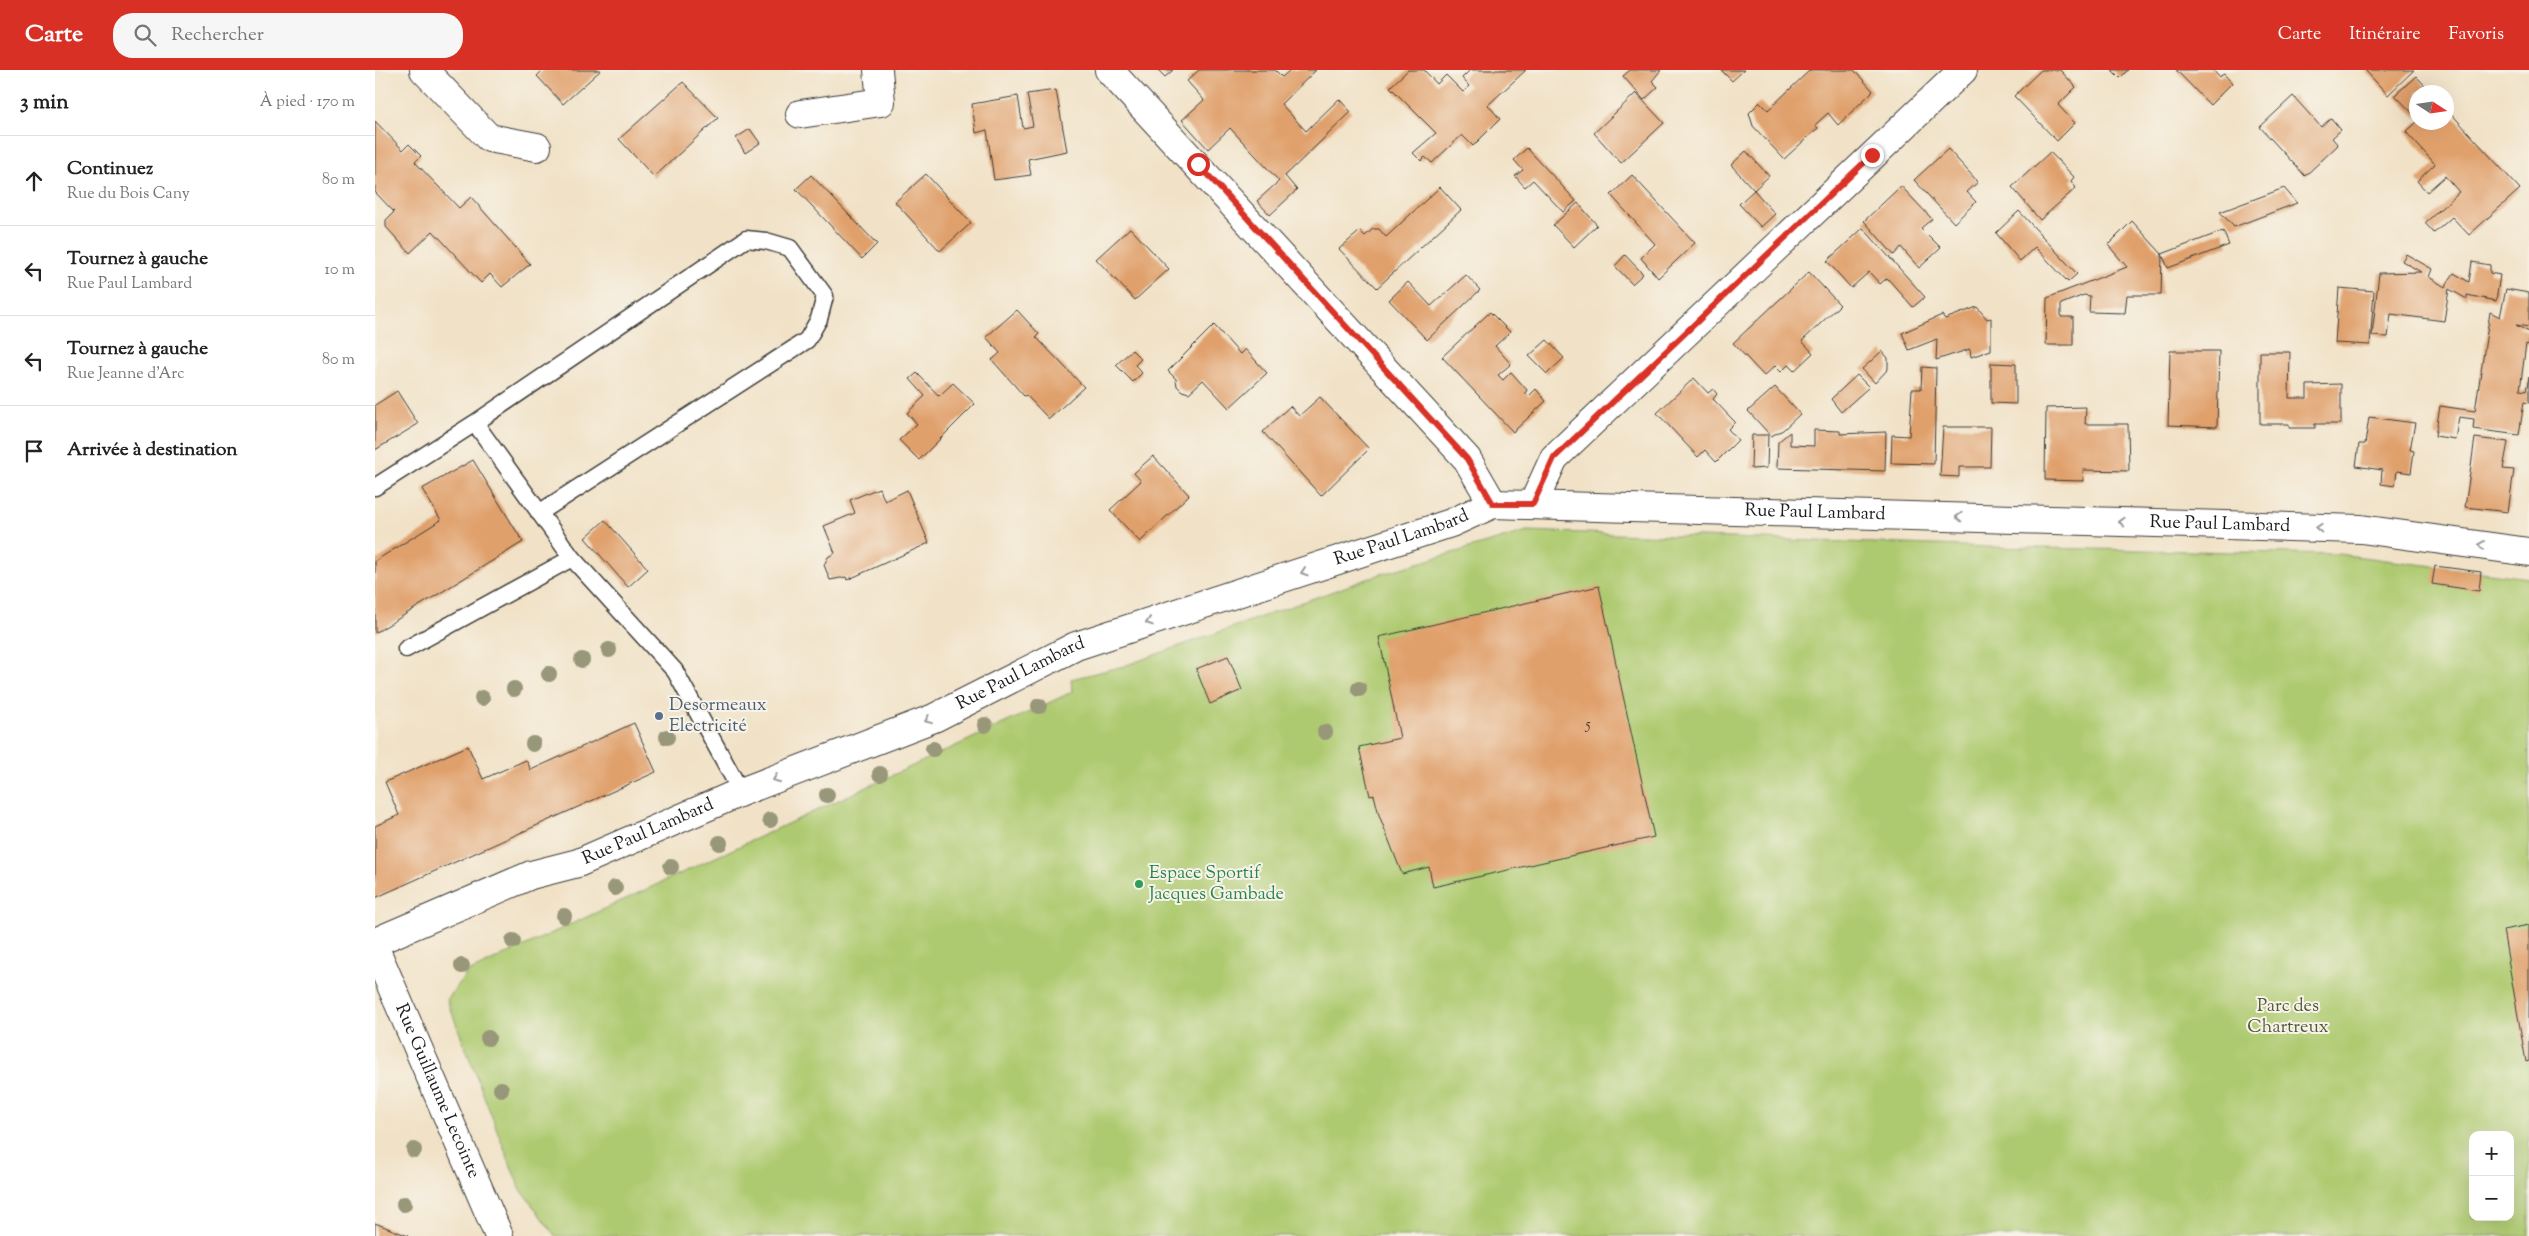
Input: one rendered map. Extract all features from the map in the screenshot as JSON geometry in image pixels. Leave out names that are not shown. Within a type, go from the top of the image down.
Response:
[{"type":"street","points":[[424,70],[489,138],[537,147]]},
{"type":"street","points":[[800,114],[881,102],[878,70]]},
{"type":"street","points":[[1109,70],[1467,459],[1493,504]]},
{"type":"street","points":[[1533,504],[1554,458],[1963,70]]},
{"type":"street","name":"Rue Paul Lambard","points":[[375,942],[531,875],[577,863],[741,792],[934,718],[1076,646],[1451,524],[1493,504],[2361,529],[2529,552]]},
{"type":"street","name":"Rue Guillaume Lecointe","points":[[375,948],[499,1236]]},
{"type":"lane","points":[[375,487],[475,423],[746,239],[766,241],[791,248],[825,296],[819,319],[807,340],[539,512]]},
{"type":"lane","points":[[475,423],[572,558],[675,671],[741,792]]},
{"type":"lane","points":[[406,649],[572,558]]},
{"type":"green space","name":"Espace Sportif Jacques Gambade","points":[[1527,531],[1991,547],[2338,554],[2529,578],[2529,1236],[555,1236],[519,1187],[447,1000],[468,972],[1072,692],[1071,679],[1124,666],[1381,574]]},
{"type":"building","points":[[543,70],[601,70],[563,104],[537,76]]},
{"type":"building","points":[[1158,70],[1173,70],[1165,77]]},
{"type":"building","points":[[1199,70],[1275,70],[1282,77],[1290,70],[1316,70],[1281,104],[1306,131],[1339,99],[1351,112],[1285,176],[1297,190],[1270,215],[1257,201],[1279,181],[1230,128],[1208,149],[1182,120],[1204,100],[1187,81]]},
{"type":"building","points":[[1408,70],[1424,70],[1437,84],[1446,75],[1463,92],[1469,86],[1462,78],[1470,70],[1526,70],[1488,105],[1500,119],[1473,146],[1462,135],[1432,163],[1425,157],[1421,161],[1413,153],[1436,133],[1390,87]]},
{"type":"building","points":[[1630,70],[1661,70],[1652,81],[1658,87],[1644,100],[1623,76]]},
{"type":"building","points":[[1721,70],[1744,70],[1732,81]]},
{"type":"building","points":[[1810,70],[1854,70],[1873,91],[1838,125],[1828,113],[1815,125],[1818,128],[1784,159],[1753,126],[1749,113],[1760,102],[1768,110]]},
{"type":"building","points":[[2041,70],[2060,70],[2076,87],[2058,105],[2075,123],[2057,141],[2014,96]]},
{"type":"building","points":[[2112,70],[2128,70],[2120,78]]},
{"type":"building","points":[[2176,70],[2213,70],[2219,77],[2224,74],[2232,83],[2210,105]]},
{"type":"building","points":[[2365,70],[2414,70],[2388,95]]},
{"type":"building","points":[[2416,76],[2424,85],[2409,85],[2409,110],[2395,95]]},
{"type":"building","points":[[683,82],[718,118],[654,177],[619,139]]},
{"type":"building","points":[[1056,90],[1067,151],[1028,159],[1031,175],[994,180],[987,130],[976,133],[972,104],[1018,96],[1023,128],[1033,126],[1027,94]]},
{"type":"building","points":[[1636,93],[1664,123],[1621,163],[1594,133]]},
{"type":"building","points":[[2293,96],[2321,127],[2331,118],[2341,130],[2332,138],[2338,145],[2305,176],[2260,127]]},
{"type":"building","points":[[2454,117],[2520,189],[2469,235],[2452,217],[2434,233],[2425,223],[2459,192],[2445,176],[2427,192],[2417,181],[2435,164],[2406,132],[2409,129],[2454,130]]},
{"type":"building","points":[[375,121],[403,150],[409,144],[421,156],[415,162],[459,208],[471,197],[530,264],[502,287],[490,274],[481,283],[433,231],[410,253],[386,227],[386,220],[394,212],[375,192]]},
{"type":"building","points":[[750,129],[760,143],[745,153],[736,138]]},
{"type":"building","points":[[1527,148],[1576,201],[1563,212],[1533,180],[1525,187],[1515,176],[1523,170],[1514,160]]},
{"type":"building","points":[[1948,149],[1978,182],[1967,192],[1976,202],[1954,223],[1914,180]]},
{"type":"building","points":[[1746,151],[1769,176],[1754,190],[1731,165]]},
{"type":"building","points":[[2050,152],[2074,177],[2071,181],[2076,188],[2040,220],[2012,187]]},
{"type":"building","points":[[926,174],[971,223],[940,251],[895,202]]},
{"type":"building","points":[[811,175],[877,244],[862,259],[796,189]]},
{"type":"building","points":[[1632,175],[1695,243],[1658,278],[1641,258],[1655,244],[1611,195]]},
{"type":"building","points":[[1901,186],[1932,219],[1921,228],[1941,248],[1919,268],[1901,247],[1894,255],[1864,221]]},
{"type":"building","points":[[1440,187],[1461,210],[1377,288],[1339,249],[1360,231],[1365,236],[1373,229],[1379,229],[1386,237]]},
{"type":"building","points":[[2284,188],[2297,203],[2234,227],[2220,212]]},
{"type":"building","points":[[1754,190],[1775,214],[1761,227],[1739,204]]},
{"type":"building","points":[[1578,203],[1597,225],[1574,247],[1553,225]]},
{"type":"building","points":[[2019,211],[2077,274],[2068,282],[2035,247],[2020,261],[1996,233]]},
{"type":"building","points":[[2132,221],[2162,254],[2161,295],[2127,295],[2125,313],[2089,312],[2090,296],[2084,295],[2061,304],[2061,317],[2073,317],[2073,345],[2046,345],[2047,298],[2127,267],[2108,245]]},
{"type":"building","points":[[1130,228],[1169,269],[1135,300],[1096,259]]},
{"type":"building","points":[[1863,228],[1925,297],[1913,307],[1887,278],[1880,284],[1869,272],[1851,288],[1827,261]]},
{"type":"building","points":[[2223,231],[2229,245],[2168,268],[2162,254]]},
{"type":"building","points":[[2406,254],[2432,269],[2429,277],[2445,287],[2454,273],[2469,282],[2472,262],[2490,265],[2490,273],[2500,275],[2496,301],[2467,295],[2467,299],[2449,289],[2444,321],[2391,314],[2388,337],[2372,336],[2379,273],[2421,272],[2402,261]]},
{"type":"building","points":[[1625,255],[1643,274],[1632,284],[1615,266]]},
{"type":"building","points":[[1809,272],[1840,305],[1802,341],[1813,353],[1794,371],[1788,365],[1781,372],[1775,366],[1764,376],[1733,343]]},
{"type":"building","points":[[1466,275],[1480,290],[1427,340],[1389,300],[1408,282],[1431,306]]},
{"type":"building","points":[[2339,288],[2374,291],[2370,345],[2335,343]]},
{"type":"building","points":[[2506,289],[2529,293],[2529,327],[2516,325],[2529,332],[2529,345],[2526,344],[2520,390],[2526,391],[2529,377],[2529,403],[2524,402],[2519,435],[2473,429],[2474,419],[2459,417],[2455,439],[2435,436],[2440,406],[2475,411],[2490,312],[2500,317]]},
{"type":"building","points":[[1977,307],[1987,319],[1991,318],[1991,350],[1971,357],[1970,349],[1936,360],[1937,339],[1909,350],[1902,333],[1942,315],[1945,319]]},
{"type":"building","points":[[1017,310],[1039,334],[1036,337],[1084,387],[1049,419],[1026,395],[1024,396],[992,360],[1000,353],[986,337]]},
{"type":"building","points":[[1490,312],[1510,332],[1495,346],[1511,364],[1498,375],[1503,380],[1511,372],[1527,390],[1525,393],[1529,396],[1536,389],[1546,401],[1513,432],[1442,357]]},
{"type":"building","points":[[1214,325],[1240,354],[1245,349],[1267,373],[1229,408],[1203,380],[1189,393],[1182,391],[1177,386],[1176,379],[1168,371]]},
{"type":"building","points":[[1547,340],[1564,358],[1547,374],[1529,356]]},
{"type":"building","points":[[1132,350],[1141,359],[1135,365],[1142,373],[1133,382],[1116,365]]},
{"type":"building","points":[[1882,351],[1888,358],[1888,369],[1875,383],[1862,369]]},
{"type":"building","points":[[2170,351],[2219,351],[2217,427],[2168,425]]},
{"type":"building","points":[[2260,352],[2290,352],[2289,398],[2307,398],[2307,385],[2341,384],[2341,424],[2315,424],[2315,428],[2289,428],[2289,424],[2260,424]]},
{"type":"building","points":[[1991,363],[2016,364],[2016,404],[1991,403]]},
{"type":"building","points":[[1922,367],[1936,368],[1934,464],[1891,463],[1892,435],[1909,436],[1912,389],[1921,389]]},
{"type":"building","points":[[917,373],[939,396],[953,383],[975,404],[919,460],[899,440],[917,424],[907,413],[925,396],[910,379]]},
{"type":"building","points":[[1857,375],[1869,387],[1841,412],[1831,399]]},
{"type":"building","points":[[1694,378],[1708,393],[1713,389],[1717,394],[1713,399],[1735,422],[1728,429],[1738,440],[1716,462],[1705,450],[1698,457],[1657,413]]},
{"type":"building","points":[[1775,387],[1800,414],[1783,430],[1771,436],[1748,411]]},
{"type":"building","points":[[397,391],[418,424],[375,450],[375,405]]},
{"type":"building","points":[[1320,397],[1369,449],[1321,496],[1263,432],[1290,406],[1299,416]]},
{"type":"building","points":[[2086,407],[2085,424],[2128,424],[2129,471],[2083,470],[2084,481],[2045,480],[2046,408]]},
{"type":"building","points":[[2369,417],[2415,423],[2410,450],[2414,451],[2411,473],[2397,471],[2395,486],[2381,484],[2382,470],[2356,466],[2359,444],[2365,444]]},
{"type":"building","points":[[1943,427],[1991,427],[1990,467],[1959,467],[1959,477],[1940,476]]},
{"type":"building","points":[[1814,430],[1840,431],[1840,434],[1886,432],[1885,471],[1777,468],[1778,442],[1790,432],[1790,445],[1814,446]]},
{"type":"building","points":[[1752,435],[1768,435],[1767,468],[1751,469]]},
{"type":"building","points":[[2475,438],[2508,442],[2503,469],[2514,470],[2508,512],[2465,507]]},
{"type":"building","points":[[1153,456],[1189,495],[1140,542],[1110,510],[1141,481],[1134,473]]},
{"type":"building","points":[[473,460],[523,542],[375,633],[375,561],[441,520],[422,489]]},
{"type":"building","points":[[879,488],[885,501],[907,490],[929,543],[847,580],[846,577],[830,580],[824,565],[828,557],[835,553],[824,526],[855,513],[850,500]]},
{"type":"building","points":[[605,520],[648,569],[628,587],[585,538]]},
{"type":"building","points":[[2435,566],[2481,572],[2479,591],[2432,584]]},
{"type":"building","points":[[1599,586],[1654,837],[1433,887],[1429,867],[1402,874],[1379,815],[1374,795],[1370,796],[1359,747],[1400,738],[1379,637]]},
{"type":"building","points":[[1228,656],[1242,690],[1210,704],[1196,669]]},
{"type":"building","points":[[634,723],[656,772],[375,898],[375,826],[399,815],[385,782],[468,746],[483,779],[526,760],[531,770]]},
{"type":"building","points":[[2529,925],[2529,1061],[2526,1062],[2503,930]]},
{"type":"building","points":[[375,1223],[408,1236],[375,1236]]},
{"type":"place","name":"Desormeaux Electricité","points":[[659,716]]},
{"type":"place","name":"Espace Sportif Jacques Gambade","points":[[1139,884]]},
{"type":"route","points":[[1198,164],[1467,459],[1493,504],[1533,504],[1554,458],[1872,155]]},
{"type":"park label","name":"Parc des Chartreux","points":[[2288,1018]]}]
